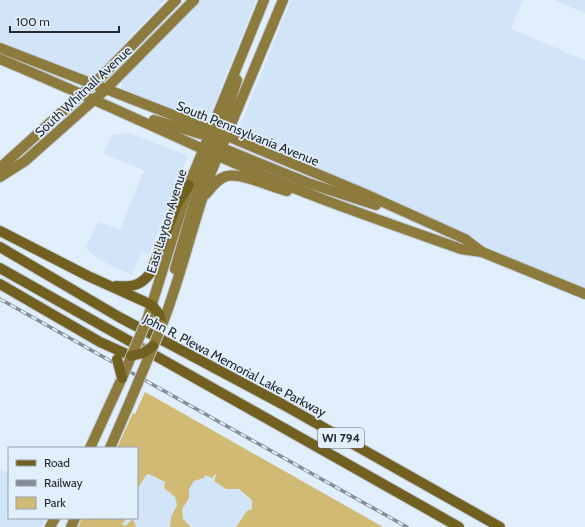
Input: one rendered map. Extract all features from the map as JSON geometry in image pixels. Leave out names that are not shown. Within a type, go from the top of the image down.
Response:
[{"type":"main road","name":"South Whitnall Avenue","points":[[0,170],[2,166],[82,94],[176,0]]},
{"type":"main road","name":"South Whitnall Avenue","points":[[0,177],[25,161],[105,90],[194,0]]},
{"type":"main road","name":"East Layton Avenue","points":[[110,447],[154,346],[177,284],[202,198],[215,142],[245,45],[264,0]]},
{"type":"main road","name":"East Layton Avenue","points":[[90,447],[122,378],[123,356],[148,317],[189,185],[215,142],[283,0]]},
{"type":"main road","name":"South Pennsylvania Avenue","points":[[0,48],[105,90],[215,142],[318,198],[461,249],[482,252],[585,294]]},
{"type":"main road","name":"South Pennsylvania Avenue","points":[[0,59],[130,115],[215,142],[414,216],[465,239],[482,252]]},
{"type":"main road","points":[[163,321],[181,243],[215,142]]},
{"type":"main road","points":[[202,198],[226,176],[237,176],[318,198]]},
{"type":"main road","points":[[109,285],[137,286],[145,281],[151,272],[178,204],[189,185]]},
{"type":"main road","points":[[0,231],[152,305],[163,321]]},
{"type":"main road","name":"John R. Plewa Memorial Lake Parkway","points":[[0,247],[119,317],[282,404],[500,527]]},
{"type":"main road","name":"WI 794","points":[[0,268],[459,527]]},
{"type":"main road","points":[[0,284],[123,356],[143,353],[154,346]]},
{"type":"main road","points":[[122,378],[123,356]]},
{"type":"shaded area","points":[[0,0],[165,0],[133,33],[118,53],[90,78],[0,44]]},
{"type":"shaded area","points":[[200,0],[256,0],[211,112],[206,117],[199,120],[123,92],[121,85],[123,79]]},
{"type":"shaded area","points":[[291,0],[523,0],[511,29],[585,60],[585,294],[242,137],[240,126]]},
{"type":"shaded area","points":[[554,0],[585,0],[585,13]]},
{"type":"shaded area","points":[[129,133],[188,156],[149,255],[141,252],[132,275],[108,264],[93,255],[85,247],[99,222],[119,229],[122,228],[144,170],[104,154],[112,135]]},
{"type":"shaded area","points":[[145,392],[383,527],[78,527],[82,519],[138,519],[138,447],[117,447],[133,413],[135,414]]},
{"type":"shaded area","points":[[0,469],[8,473],[8,519],[46,519],[42,527],[0,527]]},
{"type":"green space","points":[[145,392],[383,527],[236,527],[247,511],[252,509],[252,500],[239,489],[226,489],[214,481],[215,474],[212,478],[205,475],[204,478],[194,481],[189,489],[189,498],[182,509],[183,519],[191,527],[170,527],[171,517],[177,505],[175,497],[164,488],[165,482],[149,474],[146,475],[138,488],[138,447],[117,447],[133,413],[135,414]]},
{"type":"green space","points":[[82,519],[126,519],[122,524],[125,526],[133,519],[136,527],[78,527]]},
{"type":"railway","points":[[0,299],[407,527]]}]
